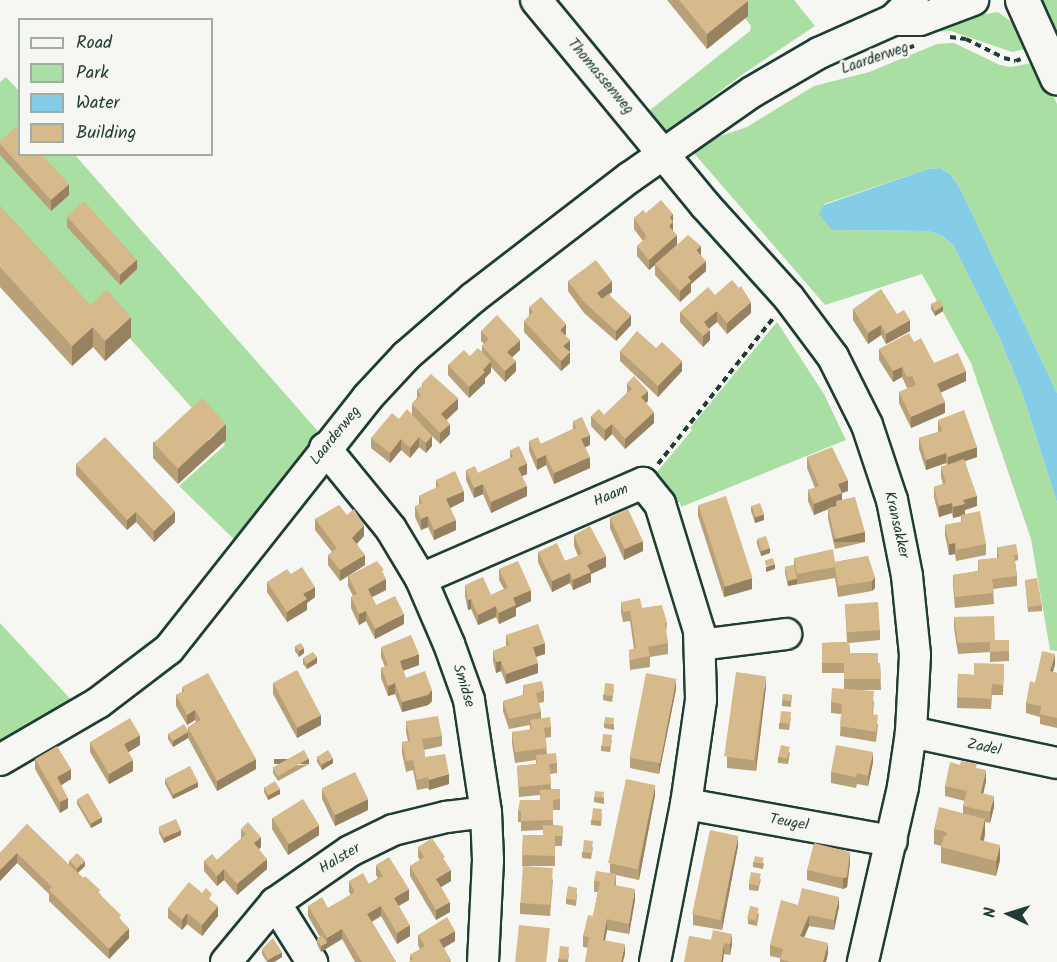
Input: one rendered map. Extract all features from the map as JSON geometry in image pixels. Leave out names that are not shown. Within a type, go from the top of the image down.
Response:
[{"type":"main road","points":[[1022,0],[1050,64]]},
{"type":"street","name":"Thomassenweg","points":[[536,0],[664,154]]},
{"type":"street","name":"Laarderweg","points":[[0,760],[98,703],[169,649],[325,448],[367,398],[414,349],[473,298],[664,154],[752,92],[819,53],[903,10],[920,20],[973,0]]},
{"type":"street","name":"Kransakker","points":[[664,154],[789,298],[833,357],[867,425],[892,500],[908,576],[915,655],[911,732],[892,842],[863,962]]},
{"type":"street","name":"Smidse","points":[[325,448],[391,529],[421,579],[449,644],[469,700],[486,812],[488,860],[483,962]]},
{"type":"street","name":"Haam","points":[[421,579],[643,483],[660,504],[691,600],[700,645],[701,700],[686,804],[655,962]]},
{"type":"street","points":[[700,645],[786,634]]},
{"type":"street","name":"Zadel","points":[[911,732],[1057,763]]},
{"type":"street","name":"Teugel","points":[[686,804],[892,842]]},
{"type":"street","name":"Halster","points":[[226,962],[275,903],[350,851],[393,830],[446,817],[486,812]]},
{"type":"street","points":[[275,903],[312,962]]},
{"type":"path","points":[[944,37],[966,39],[1004,58],[1050,64]]},
{"type":"path","name":"Laarderweg","points":[[843,70],[925,42]]},
{"type":"path","points":[[643,483],[789,298]]},
{"type":"green space","points":[[731,0],[794,0],[815,26],[743,74],[662,135],[645,114],[750,31],[751,26]]},
{"type":"green space","points":[[1040,0],[1057,0],[1057,37],[1052,39],[1039,6]]},
{"type":"green space","points":[[998,12],[1021,29],[1034,47],[1012,52],[951,31],[930,32],[966,17]]},
{"type":"green space","points":[[954,43],[1000,65],[1011,67],[1038,62],[1057,104],[1057,393],[961,190],[950,174],[940,168],[928,169],[824,204],[833,230],[928,231],[943,236],[954,246],[962,261],[1000,339],[1023,395],[1057,503],[1057,651],[1050,650],[1031,539],[971,363],[922,274],[825,305],[693,152],[712,139],[747,127],[814,86],[869,72],[937,44]]},
{"type":"green space","points":[[6,77],[18,90],[18,156],[76,156],[323,437],[238,543],[179,486],[225,445],[100,305],[81,321],[0,232],[0,82]]},
{"type":"green space","points":[[777,322],[824,394],[846,440],[681,507],[680,502],[674,504],[667,488],[655,476],[657,472]]},
{"type":"green space","points":[[0,623],[75,704],[0,749]]},
{"type":"water","points":[[940,168],[950,174],[961,190],[1057,393],[1057,503],[1023,395],[1000,339],[954,246],[943,236],[928,231],[832,230],[819,214],[824,205],[928,169]]},
{"type":"building","points":[[679,0],[747,0],[748,1],[707,34]]},
{"type":"building","points":[[16,127],[18,129],[18,156],[43,156],[69,184],[51,200],[0,144],[0,141]]},
{"type":"building","points":[[661,200],[673,214],[670,217],[673,222],[669,226],[677,235],[649,260],[637,246],[647,237],[634,218],[643,210],[646,213]]},
{"type":"building","points":[[84,201],[137,260],[120,275],[67,216]]},
{"type":"building","points":[[0,206],[90,305],[107,290],[131,317],[105,341],[93,327],[72,346],[0,267]]},
{"type":"building","points":[[688,235],[701,246],[696,250],[706,261],[688,277],[691,281],[680,291],[655,264]]},
{"type":"building","points":[[596,260],[612,281],[597,293],[602,299],[608,294],[631,315],[616,331],[584,302],[568,281]]},
{"type":"building","points":[[732,280],[739,288],[741,286],[751,302],[727,323],[717,311],[704,322],[710,330],[703,336],[680,312],[708,287],[715,295]]},
{"type":"building","points":[[881,289],[897,314],[904,310],[910,320],[886,334],[881,325],[868,333],[853,309]]},
{"type":"building","points":[[541,297],[566,324],[560,330],[570,340],[563,346],[570,352],[561,361],[524,321],[533,312],[529,307]]},
{"type":"building","points":[[940,299],[943,306],[935,311],[931,304]]},
{"type":"building","points":[[497,315],[520,340],[507,352],[516,361],[505,371],[482,346],[489,339],[481,331]]},
{"type":"building","points":[[637,331],[656,348],[662,342],[682,361],[658,386],[620,351]]},
{"type":"building","points":[[909,333],[914,342],[921,338],[934,363],[958,353],[966,371],[937,384],[945,402],[911,417],[899,392],[916,385],[912,376],[907,377],[902,367],[893,371],[879,349]]},
{"type":"building","points":[[478,348],[491,361],[483,370],[485,372],[469,387],[448,365],[464,350],[470,356]]},
{"type":"building","points":[[431,374],[458,398],[441,414],[450,424],[440,433],[412,404],[421,395],[417,390]]},
{"type":"building","points":[[634,376],[648,391],[641,397],[654,412],[625,439],[612,424],[605,430],[591,416],[599,409],[604,415],[632,389],[627,383]]},
{"type":"building","points":[[202,398],[226,424],[178,469],[154,443]]},
{"type":"building","points":[[407,409],[432,436],[426,443],[419,437],[410,448],[401,439],[390,453],[371,438],[392,413],[399,419]]},
{"type":"building","points":[[964,410],[977,447],[948,457],[946,453],[926,460],[919,438],[942,431],[938,420]]},
{"type":"building","points":[[582,417],[590,435],[581,439],[590,457],[554,473],[546,455],[537,459],[529,441],[538,437],[541,444],[576,428],[573,421]]},
{"type":"building","points":[[105,437],[175,511],[154,531],[136,512],[127,520],[76,464]]},
{"type":"building","points":[[519,446],[527,463],[518,468],[527,486],[491,502],[483,484],[474,488],[466,470],[475,466],[478,473],[513,457],[510,450]]},
{"type":"building","points":[[832,447],[848,480],[838,484],[842,493],[814,504],[808,490],[819,486],[807,457]]},
{"type":"building","points":[[964,459],[977,496],[963,500],[965,504],[953,507],[952,503],[939,506],[934,487],[946,483],[941,467]]},
{"type":"building","points":[[455,471],[464,491],[446,499],[456,520],[434,530],[428,516],[421,519],[415,506],[422,503],[419,496],[439,486],[436,480]]},
{"type":"building","points":[[726,496],[753,578],[725,587],[698,505]]},
{"type":"building","points":[[855,497],[865,532],[835,539],[828,508],[837,506],[836,501]]},
{"type":"building","points":[[760,503],[764,514],[756,517],[752,506]]},
{"type":"building","points":[[339,505],[347,515],[354,509],[364,525],[352,538],[365,555],[340,570],[328,555],[337,548],[315,519]]},
{"type":"building","points":[[628,509],[643,541],[625,549],[610,517]]},
{"type":"building","points":[[980,511],[986,544],[956,550],[955,543],[949,544],[945,525],[962,522],[961,515]]},
{"type":"building","points":[[590,526],[606,556],[587,565],[591,572],[573,580],[570,573],[552,581],[538,552],[557,543],[565,561],[582,554],[574,535]]},
{"type":"building","points":[[766,536],[770,548],[761,551],[757,539]]},
{"type":"building","points":[[1016,544],[1018,555],[999,558],[997,547]]},
{"type":"building","points":[[833,549],[835,562],[868,556],[875,577],[872,581],[838,586],[835,567],[797,574],[794,558]]},
{"type":"building","points":[[1014,556],[1017,576],[992,579],[994,593],[955,597],[953,575],[979,571],[978,560]]},
{"type":"building","points":[[773,558],[775,564],[766,566],[764,561]]},
{"type":"building","points":[[377,561],[384,570],[382,571],[386,579],[368,589],[376,605],[395,596],[404,614],[375,629],[366,611],[359,614],[351,597],[357,594],[348,576]]},
{"type":"building","points":[[518,561],[531,590],[513,598],[516,605],[499,613],[496,606],[478,615],[471,599],[468,600],[465,585],[483,577],[491,595],[508,588],[499,569]]},
{"type":"building","points":[[794,565],[797,579],[788,581],[785,567]]},
{"type":"building","points":[[302,567],[315,587],[303,594],[307,599],[287,612],[267,582],[287,569],[291,574]]},
{"type":"building","points":[[1037,578],[1042,605],[1028,607],[1025,580]]},
{"type":"building","points":[[640,598],[642,608],[662,605],[667,623],[665,623],[668,643],[648,647],[650,656],[630,660],[629,650],[636,648],[630,611],[623,612],[621,602]]},
{"type":"building","points":[[878,602],[880,630],[847,632],[845,604]]},
{"type":"building","points":[[994,616],[995,640],[1009,640],[1009,651],[990,652],[990,642],[958,643],[954,617]]},
{"type":"building","points":[[538,624],[545,643],[533,647],[538,663],[506,674],[501,661],[496,662],[493,651],[509,645],[506,635]]},
{"type":"building","points":[[411,635],[419,654],[400,661],[406,678],[425,671],[432,690],[428,695],[402,702],[395,683],[388,686],[381,668],[388,665],[381,647]]},
{"type":"building","points":[[849,642],[850,653],[878,653],[881,679],[844,679],[844,663],[822,663],[822,643]]},
{"type":"building","points":[[301,643],[304,648],[299,651],[295,646]]},
{"type":"building","points":[[1042,651],[1055,654],[1050,671],[1057,673],[1057,718],[1040,714],[1041,706],[1026,703],[1030,681],[1035,683]]},
{"type":"building","points":[[313,652],[317,657],[307,664],[303,658]]},
{"type":"building","points":[[974,663],[1004,664],[1003,685],[992,684],[991,699],[957,697],[958,674],[974,675]]},
{"type":"building","points":[[297,670],[321,715],[297,728],[273,683]]},
{"type":"building","points":[[736,672],[766,676],[754,760],[724,756]]},
{"type":"building","points":[[208,673],[256,759],[217,781],[188,727],[201,720],[195,710],[187,715],[176,695],[185,691],[182,687]]},
{"type":"building","points":[[646,673],[676,679],[660,763],[630,757]]},
{"type":"building","points":[[542,681],[544,691],[536,693],[541,712],[509,719],[503,701],[524,695],[523,685]]},
{"type":"building","points":[[605,683],[614,684],[613,696],[604,695]]},
{"type":"building","points":[[832,688],[874,691],[872,714],[878,715],[876,732],[840,726],[842,704],[831,702]]},
{"type":"building","points":[[783,694],[792,695],[791,701],[782,700]]},
{"type":"building","points":[[781,711],[791,712],[790,724],[780,723]]},
{"type":"building","points":[[438,716],[442,736],[422,739],[425,757],[445,754],[449,774],[429,780],[428,777],[417,780],[413,760],[406,761],[402,742],[410,741],[406,721]]},
{"type":"building","points":[[550,717],[551,727],[544,728],[547,748],[515,752],[512,732],[532,729],[530,720]]},
{"type":"building","points":[[605,717],[614,718],[613,724],[604,723]]},
{"type":"building","points":[[130,718],[140,735],[124,744],[133,760],[109,774],[90,742]]},
{"type":"building","points":[[184,724],[188,732],[173,741],[168,734]]},
{"type":"building","points":[[603,734],[612,735],[611,747],[602,746]]},
{"type":"building","points":[[781,745],[790,747],[787,759],[778,757]]},
{"type":"building","points":[[836,745],[873,752],[868,776],[857,773],[856,777],[831,772]]},
{"type":"building","points":[[57,746],[71,769],[57,777],[68,798],[60,802],[35,759]]},
{"type":"building","points":[[304,750],[309,759],[277,776],[273,767]]},
{"type":"building","points":[[328,750],[333,758],[322,765],[317,757]]},
{"type":"building","points":[[556,753],[557,763],[549,764],[551,784],[519,787],[517,766],[537,764],[536,755]]},
{"type":"building","points":[[961,761],[977,764],[976,768],[986,770],[981,793],[994,796],[990,812],[963,806],[967,791],[945,786],[950,762],[960,765]]},
{"type":"building","points":[[190,766],[198,782],[173,795],[165,779]]},
{"type":"building","points":[[355,772],[368,799],[335,815],[322,788]]},
{"type":"building","points":[[626,779],[655,785],[637,869],[608,863]]},
{"type":"building","points":[[275,781],[280,789],[269,796],[264,788]]},
{"type":"building","points":[[560,789],[560,799],[553,800],[553,820],[521,821],[521,811],[518,811],[520,800],[540,800],[540,790]]},
{"type":"building","points":[[595,791],[604,792],[603,798],[594,797]]},
{"type":"building","points":[[88,793],[102,817],[91,824],[77,800]]},
{"type":"building","points":[[303,799],[319,825],[289,844],[272,818]]},
{"type":"building","points":[[939,807],[985,819],[980,840],[1000,845],[996,861],[941,847],[947,832],[934,829]]},
{"type":"building","points":[[593,808],[602,809],[601,821],[592,820]]},
{"type":"building","points":[[176,819],[181,830],[164,838],[159,827]]},
{"type":"building","points":[[248,822],[261,837],[254,843],[267,859],[237,884],[224,869],[217,876],[204,861],[212,854],[217,860],[246,834],[241,829]]},
{"type":"building","points":[[27,824],[121,915],[119,918],[129,928],[109,949],[49,890],[52,887],[17,853],[0,870],[0,853]]},
{"type":"building","points":[[543,825],[563,826],[562,836],[555,836],[555,856],[522,855],[523,835],[543,835]]},
{"type":"building","points":[[710,830],[738,836],[720,920],[692,914]]},
{"type":"building","points":[[432,838],[451,870],[436,879],[450,902],[436,910],[410,866],[424,857],[418,847]]},
{"type":"building","points":[[584,840],[593,841],[592,853],[583,852]]},
{"type":"building","points":[[814,843],[850,852],[847,877],[807,870]]},
{"type":"building","points":[[77,853],[85,861],[77,869],[69,861]]},
{"type":"building","points":[[755,856],[764,858],[762,864],[754,862]]},
{"type":"building","points":[[389,857],[409,889],[394,898],[410,925],[397,933],[381,906],[367,914],[396,962],[362,962],[342,929],[327,938],[308,906],[322,897],[328,908],[355,892],[349,881],[363,873],[369,884],[383,876],[376,865]]},
{"type":"building","points":[[523,866],[553,868],[550,905],[520,903]]},
{"type":"building","points":[[596,871],[616,874],[614,885],[635,889],[629,924],[607,919],[603,940],[625,944],[621,962],[585,962],[589,937],[583,936],[588,915],[593,916],[600,882],[594,881]]},
{"type":"building","points":[[751,872],[761,874],[759,886],[749,884]]},
{"type":"building","points":[[85,876],[100,890],[98,893],[83,878]]},
{"type":"building","points":[[189,882],[202,893],[206,888],[212,894],[209,899],[218,906],[202,925],[187,913],[182,920],[168,908]]},
{"type":"building","points":[[568,886],[577,888],[576,900],[566,899]]},
{"type":"building","points":[[802,888],[839,897],[834,920],[809,915],[800,936],[828,943],[823,962],[790,962],[780,959],[783,949],[770,945],[781,900],[798,905]]},
{"type":"building","points":[[750,906],[759,908],[756,921],[747,919]]},
{"type":"building","points":[[447,917],[455,931],[439,940],[451,960],[447,962],[408,962],[413,959],[410,955],[425,946],[418,935]]},
{"type":"building","points":[[519,925],[550,928],[546,962],[515,962]]},
{"type":"building","points":[[713,930],[732,934],[730,944],[724,943],[721,962],[684,962],[689,936],[711,940]]},
{"type":"building","points":[[322,935],[327,943],[321,946],[317,939]]},
{"type":"building","points":[[273,938],[282,952],[268,960],[262,949]]},
{"type":"building","points":[[560,946],[569,947],[568,960],[559,959]]}]
